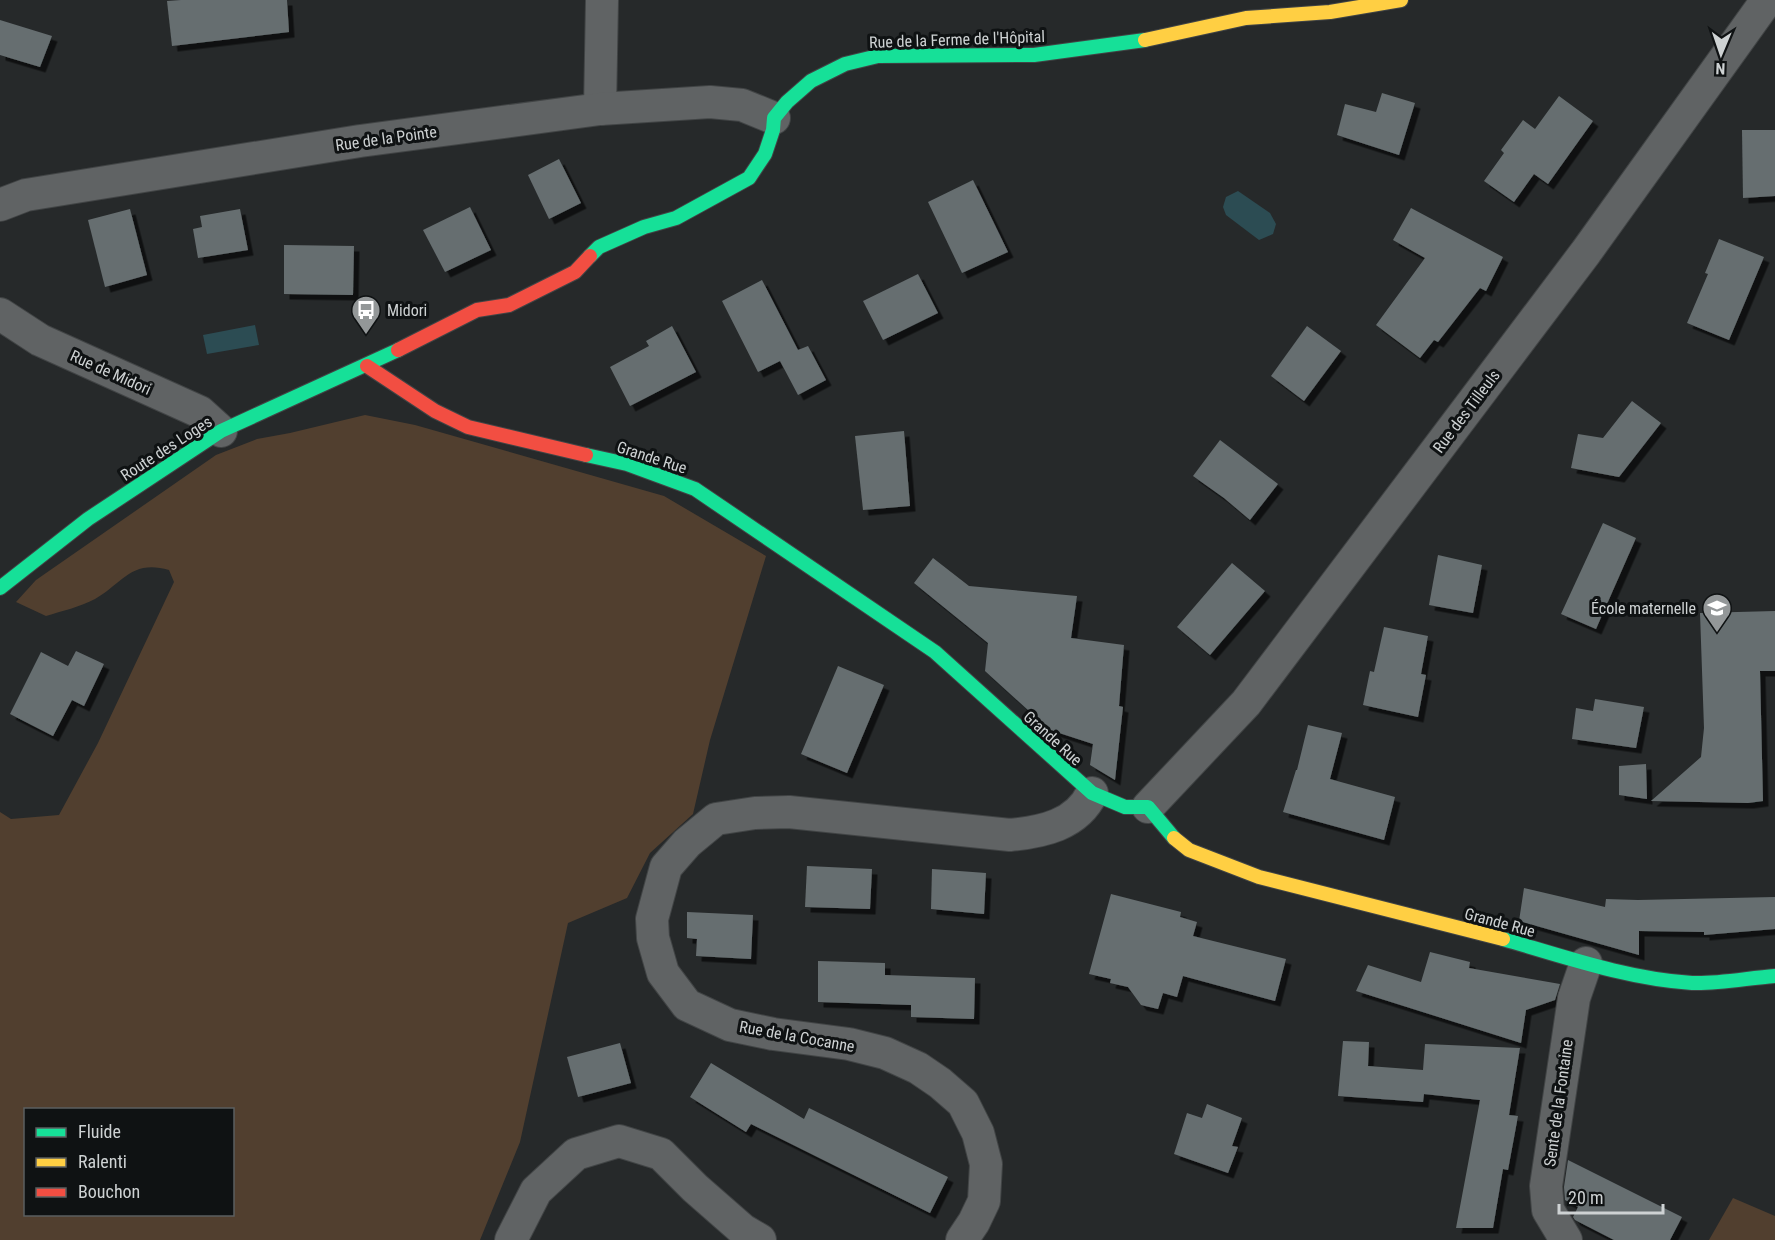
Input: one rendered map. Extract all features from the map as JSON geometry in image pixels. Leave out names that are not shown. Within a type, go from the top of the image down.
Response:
[{"type":"street","points":[[600,109],[602,0]]},
{"type":"street","name":"Rue de la Ferme de l'Hôpital","points":[[367,366],[477,310],[508,305],[575,272],[599,247],[644,227],[676,218],[749,178],[765,154],[773,130],[774,118],[787,102],[811,81],[844,63],[878,56],[1034,55],[1153,39],[1246,18],[1330,12],[1401,0]]},
{"type":"street","name":"Rue des Tilleuls","points":[[1148,807],[1246,703],[1586,252],[1767,0]]},
{"type":"street","name":"Rue de la Pointe","points":[[0,205],[26,195],[360,141],[600,109],[711,102],[742,105],[774,118]]},
{"type":"street","name":"Rue de Midori","points":[[0,314],[40,340],[200,412],[221,431]]},
{"type":"street","name":"Grande Rue","points":[[367,366],[435,411],[468,426],[627,464],[695,489],[935,652],[1092,793],[1125,807],[1148,807],[1176,841],[1189,850],[1259,877],[1654,979],[1695,983],[1775,976]]},
{"type":"street","name":"Route des Loges","points":[[0,588],[88,519],[221,431],[367,366]]},
{"type":"street","name":"Rue de la Cocanne","points":[[962,1240],[984,1201],[986,1164],[978,1133],[963,1103],[918,1068],[885,1053],[849,1044],[773,1034],[730,1025],[687,1005],[663,973],[653,938],[652,919],[666,867],[687,843],[716,819],[755,813],[789,812],[1010,835],[1038,833],[1068,821],[1092,793]]},
{"type":"street","name":"Sente de la Fontaine","points":[[1566,1240],[1548,1210],[1546,1186],[1574,998],[1586,963]]},
{"type":"street","points":[[511,1240],[536,1191],[568,1161],[576,1154],[619,1141],[661,1154],[719,1209],[760,1240]]},
{"type":"shaded area","points":[[365,415],[415,425],[664,496],[766,556],[710,740],[693,814],[650,853],[627,898],[568,923],[520,1142],[480,1240],[0,1240],[0,812],[11,819],[59,815],[98,743],[174,582],[169,570],[156,567],[136,570],[95,599],[46,616],[16,602],[36,580],[216,455],[257,439]]},
{"type":"shaded area","points":[[1733,1198],[1775,1216],[1775,1240],[1709,1240]]},
{"type":"water","points":[[1238,191],[1270,213],[1276,224],[1273,234],[1259,240],[1226,215],[1223,207],[1226,197]]},
{"type":"water","points":[[255,325],[259,345],[207,354],[203,335]]},
{"type":"building","points":[[287,0],[289,32],[172,46],[167,1]]},
{"type":"building","points":[[0,20],[52,36],[40,67],[0,55]]},
{"type":"building","points":[[1382,93],[1415,103],[1399,155],[1337,135],[1345,104],[1376,112]]},
{"type":"building","points":[[1559,96],[1593,121],[1548,184],[1534,174],[1514,202],[1484,181],[1504,153],[1501,150],[1523,120],[1535,129]]},
{"type":"building","points":[[1742,130],[1775,130],[1775,196],[1743,198]]},
{"type":"building","points":[[559,159],[581,203],[549,219],[528,175]]},
{"type":"building","points":[[973,180],[1008,252],[962,273],[928,202]]},
{"type":"building","points":[[470,207],[491,250],[445,272],[423,230]]},
{"type":"building","points":[[1411,208],[1503,257],[1486,291],[1480,288],[1438,342],[1434,340],[1420,358],[1376,325],[1425,258],[1393,240]]},
{"type":"building","points":[[130,209],[147,275],[105,287],[88,220]]},
{"type":"building","points":[[240,209],[248,250],[198,258],[193,229],[202,227],[200,216]]},
{"type":"building","points":[[1719,239],[1764,257],[1729,340],[1687,323],[1708,274],[1705,273]]},
{"type":"building","points":[[284,245],[354,246],[353,295],[284,294]]},
{"type":"building","points":[[918,274],[938,313],[883,340],[863,301]]},
{"type":"building","points":[[762,280],[798,350],[808,346],[826,380],[798,395],[780,361],[758,372],[722,301]]},
{"type":"building","points":[[672,326],[696,372],[630,406],[610,367],[649,346],[646,341]]},
{"type":"building","points":[[1307,326],[1341,351],[1304,401],[1271,376]]},
{"type":"building","points":[[1632,401],[1661,423],[1619,477],[1571,468],[1578,434],[1603,438]]},
{"type":"building","points":[[904,431],[910,506],[863,510],[855,436]]},
{"type":"building","points":[[1220,440],[1278,484],[1250,520],[1193,476]]},
{"type":"building","points":[[1603,523],[1636,538],[1596,629],[1561,614]]},
{"type":"building","points":[[1438,555],[1482,565],[1473,613],[1429,605]]},
{"type":"building","points":[[933,558],[969,586],[1077,596],[1071,638],[1124,645],[1119,706],[1123,707],[1115,780],[1090,765],[1093,744],[1050,730],[985,671],[988,643],[914,583]]},
{"type":"building","points":[[1232,563],[1265,591],[1210,655],[1177,627]]},
{"type":"building","points":[[1775,611],[1775,671],[1760,671],[1763,801],[1748,803],[1651,801],[1701,757],[1704,728],[1700,613]]},
{"type":"building","points":[[1384,627],[1428,636],[1421,674],[1426,675],[1418,717],[1363,705],[1370,671],[1374,672]]},
{"type":"building","points":[[76,651],[104,664],[84,706],[72,700],[53,736],[10,714],[41,652],[68,666]]},
{"type":"building","points":[[838,666],[884,685],[847,773],[801,754]]},
{"type":"building","points":[[1595,699],[1644,707],[1636,748],[1572,739],[1576,708],[1593,711]]},
{"type":"building","points":[[1308,725],[1342,733],[1330,779],[1395,797],[1384,840],[1283,812],[1297,770]]},
{"type":"building","points":[[1646,764],[1647,799],[1619,795],[1619,766]]},
{"type":"building","points":[[807,866],[872,869],[870,909],[805,907]]},
{"type":"building","points":[[932,869],[986,873],[984,914],[931,909]]},
{"type":"building","points":[[1524,888],[1605,907],[1606,899],[1775,897],[1775,929],[1704,935],[1704,932],[1639,931],[1639,955],[1519,921]]},
{"type":"building","points":[[1111,894],[1181,912],[1180,917],[1197,922],[1193,936],[1286,959],[1275,1001],[1183,976],[1177,997],[1163,993],[1158,1009],[1141,1005],[1128,987],[1110,983],[1111,979],[1089,974]]},
{"type":"building","points":[[687,912],[753,915],[751,959],[696,956],[697,939],[687,938]]},
{"type":"building","points":[[1430,952],[1470,962],[1469,968],[1560,984],[1555,1000],[1526,1010],[1521,1043],[1356,991],[1368,965],[1421,982]]},
{"type":"building","points":[[818,961],[885,963],[885,975],[975,978],[974,1019],[911,1017],[911,1005],[818,1002]]},
{"type":"building","points":[[1343,1041],[1369,1042],[1368,1066],[1423,1070],[1425,1044],[1520,1048],[1509,1115],[1518,1116],[1508,1170],[1503,1169],[1493,1228],[1456,1228],[1480,1100],[1424,1094],[1423,1102],[1338,1096]]},
{"type":"building","points":[[620,1043],[631,1083],[578,1097],[567,1057]]},
{"type":"building","points":[[711,1063],[804,1119],[809,1108],[948,1177],[930,1213],[751,1124],[746,1132],[690,1097]]},
{"type":"building","points":[[1207,1104],[1242,1118],[1232,1146],[1238,1147],[1228,1173],[1174,1154],[1187,1113],[1202,1118]]},
{"type":"building","points":[[1568,1160],[1682,1217],[1670,1240],[1614,1240],[1575,1220],[1573,1217],[1578,1207],[1565,1200],[1564,1187]]},
{"type":"traffic: fast","points":[[590,256],[599,247],[644,227],[676,218],[749,178],[765,154],[773,130],[774,118],[787,102],[811,81],[845,64],[878,56],[1034,55],[1145,40]]},
{"type":"traffic: fast","points":[[0,588],[88,519],[221,431],[398,350]]},
{"type":"traffic: fast","points":[[586,455],[627,464],[695,489],[935,652],[1092,793],[1125,807],[1148,807],[1174,838]]},
{"type":"traffic: fast","points":[[1503,939],[1620,972],[1668,981],[1702,983],[1775,976]]},
{"type":"traffic: slow","points":[[1145,40],[1246,18],[1330,12],[1401,0]]},
{"type":"traffic: slow","points":[[1174,838],[1189,850],[1259,877],[1503,939]]},
{"type":"traffic: jam","points":[[398,350],[477,310],[509,305],[575,272],[590,256]]},
{"type":"traffic: jam","points":[[367,366],[435,411],[468,427],[586,455]]},
{"type":"place","name":"Midori","points":[[366,336]]},
{"type":"place","name":"École maternelle","points":[[1717,634]]}]
